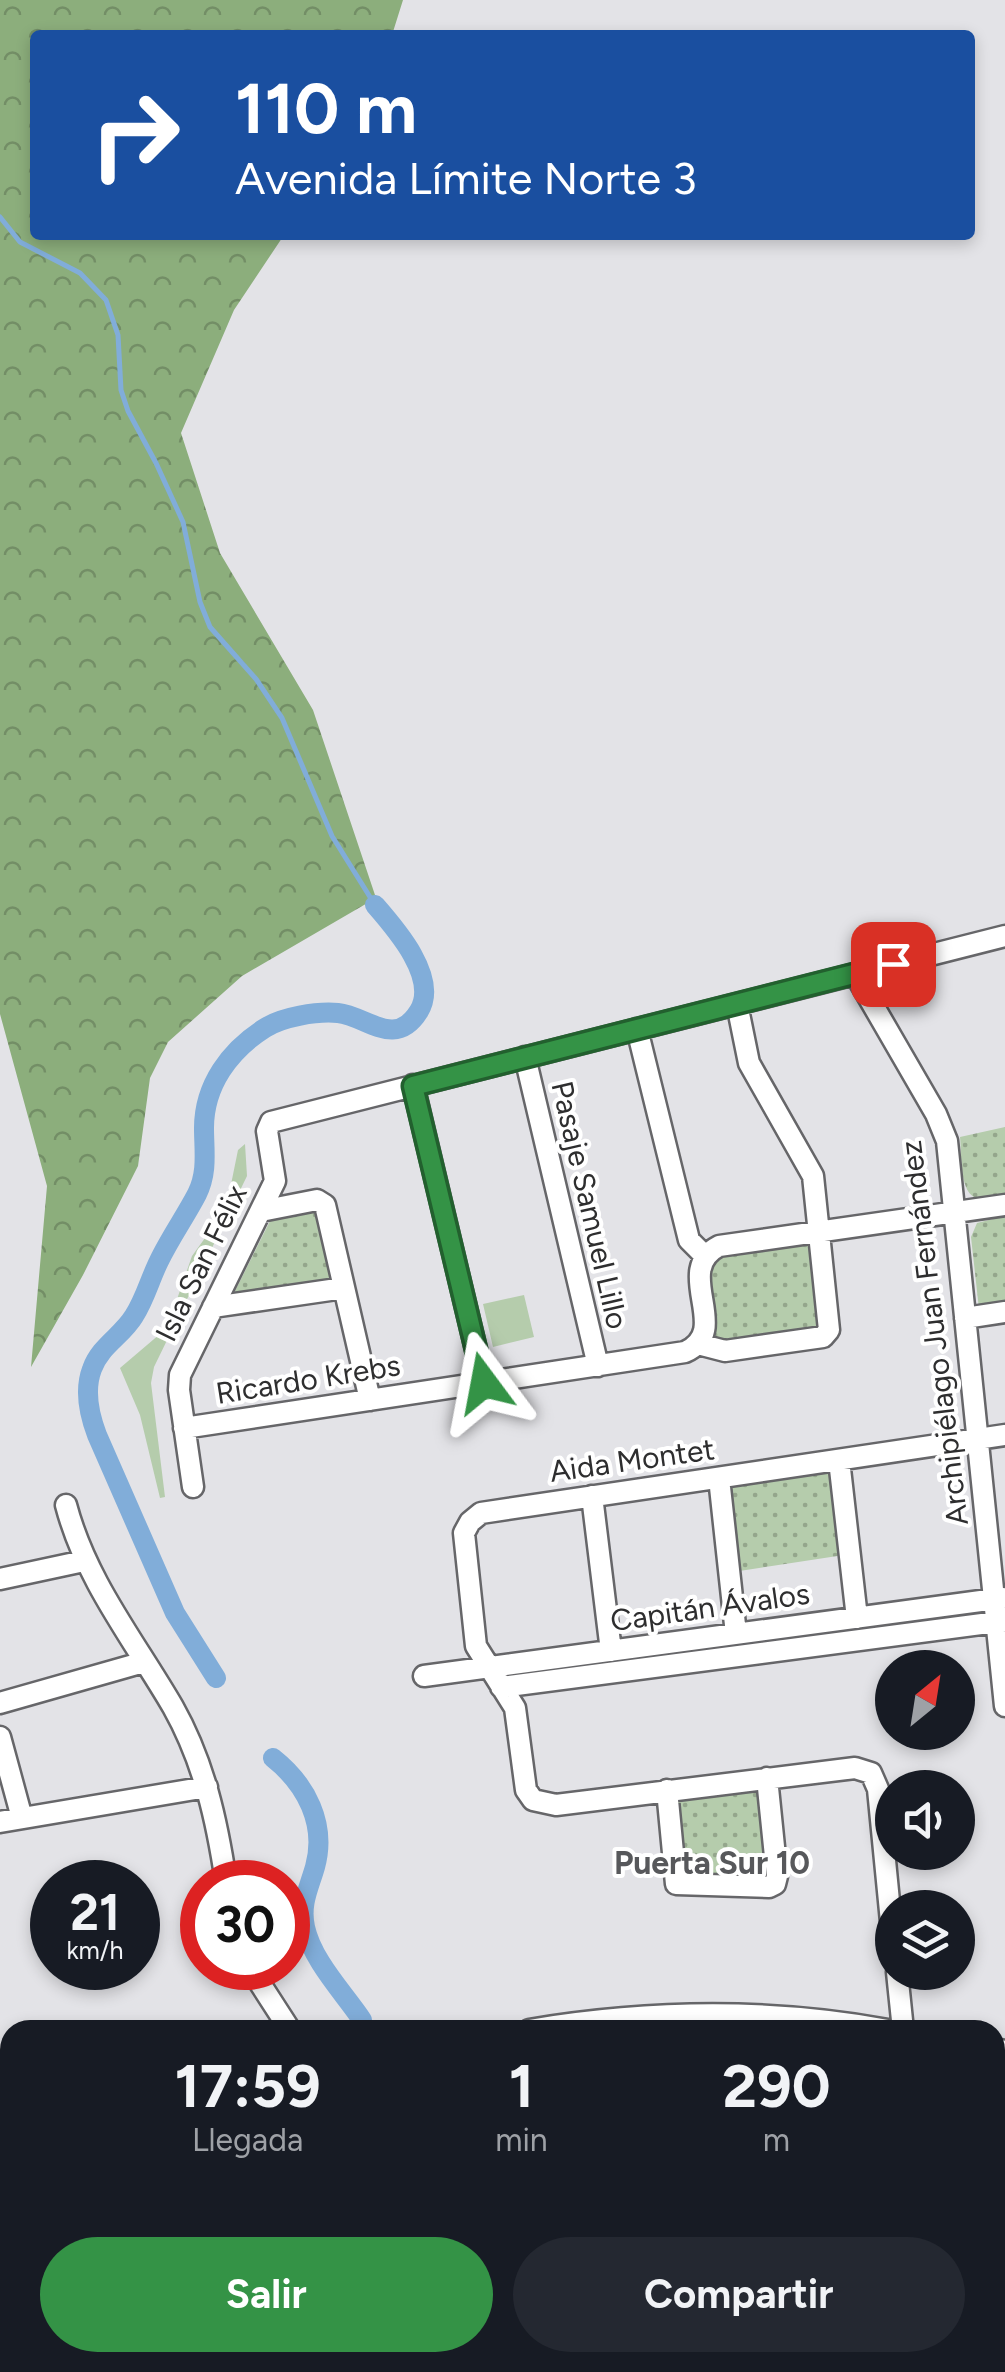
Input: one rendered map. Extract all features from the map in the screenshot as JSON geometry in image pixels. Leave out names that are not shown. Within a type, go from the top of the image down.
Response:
[{"type":"street","points":[[484,1383],[413,1086],[1005,936]]},
{"type":"street","name":"Archipiélago Juan Fernández","points":[[855,974],[942,1127],[949,1152],[978,1439],[999,1599],[1005,1706]]},
{"type":"street","points":[[737,1004],[749,1063],[813,1176],[819,1231]]},
{"type":"street","points":[[638,1029],[689,1240],[705,1256]]},
{"type":"street","name":"Pasaje Samuel Lillo","points":[[525,1057],[598,1366]]},
{"type":"street","name":"Isla San Félix","points":[[193,1487],[180,1375],[276,1176],[268,1125],[275,1120],[413,1086]]},
{"type":"street","points":[[262,1211],[322,1201],[370,1400]]},
{"type":"street","points":[[698,1344],[705,1328],[699,1270],[705,1256],[720,1246],[1005,1205]]},
{"type":"street","name":"Ricardo Krebs","points":[[184,1428],[685,1352],[698,1344],[725,1350],[828,1334],[819,1231]]},
{"type":"street","points":[[213,1307],[344,1288]]},
{"type":"street","points":[[965,1318],[1005,1312]]},
{"type":"street","name":"Aida Montet","points":[[667,1790],[556,1806],[533,1800],[526,1790],[514,1708],[476,1646],[464,1541],[466,1527],[481,1513],[1005,1435]]},
{"type":"street","points":[[839,1460],[857,1618]]},
{"type":"street","points":[[719,1478],[736,1634]]},
{"type":"street","points":[[592,1496],[611,1650]]},
{"type":"street","points":[[66,1504],[84,1561],[192,1744],[221,1860]]},
{"type":"street","points":[[0,1579],[84,1561]]},
{"type":"street","name":"Capitán Ávalos","points":[[424,1676],[999,1599]]},
{"type":"street","name":"Capitán Ávalos","points":[[501,1688],[1001,1622]]},
{"type":"street","points":[[0,1703],[144,1662]]},
{"type":"street","points":[[0,1737],[22,1818]]},
{"type":"street","points":[[767,1778],[776,1884],[676,1884],[667,1790],[767,1778],[855,1768],[872,1773],[878,1789],[888,1890]]},
{"type":"street","points":[[0,1822],[206,1788]]},
{"type":"street","points":[[264,1990],[284,2020]]},
{"type":"street","points":[[899,1990],[902,2020]]},
{"type":"green space","points":[[0,0],[403,0],[394,30],[30,30],[30,240],[281,240],[234,310],[181,433],[220,553],[313,710],[376,898],[242,976],[168,1042],[150,1078],[138,1166],[31,1367],[47,1186],[0,1014]]},
{"type":"green space","points":[[1005,1127],[1005,1196],[979,1199],[972,1196],[964,1182],[960,1137]]},
{"type":"green space","points":[[245,1144],[247,1176],[154,1367],[151,1383],[165,1497],[160,1498],[140,1415],[120,1368],[167,1328],[192,1256],[226,1209],[238,1150]]},
{"type":"green space","points":[[318,1206],[336,1280],[232,1297],[272,1217]]},
{"type":"green space","points":[[1005,1216],[1005,1305],[979,1309],[971,1237],[977,1223]]},
{"type":"green space","points":[[810,1243],[823,1328],[722,1347],[712,1339],[715,1319],[711,1279],[717,1256]]},
{"type":"green space","points":[[524,1295],[534,1337],[493,1347],[483,1304]]},
{"type":"green space","points":[[831,1473],[844,1555],[733,1572],[729,1487]]},
{"type":"green space","points":[[754,1787],[760,1791],[771,1880],[682,1881],[675,1799]]},
{"type":"waterway","points":[[0,217],[20,242],[80,273],[106,300],[118,335],[121,390],[183,522],[200,602],[210,627],[256,679],[282,718],[332,836],[375,905]]},
{"type":"waterway","points":[[216,1678],[175,1613],[97,1435],[88,1385],[100,1354],[138,1309],[163,1252],[197,1194],[204,1170],[205,1112],[214,1083],[230,1058],[265,1028],[290,1018],[338,1013],[390,1030],[410,1022],[419,1011],[424,998],[419,969],[403,940],[375,905]]},
{"type":"waterway","points":[[273,1758],[295,1780],[316,1820],[318,1851],[304,1911],[309,1939],[321,1964],[362,2020]]},
{"type":"district","name":"Puerta Sur 10","points":[[712,1863]]},
{"type":"route","points":[[484,1383],[413,1086],[893,964]]}]
